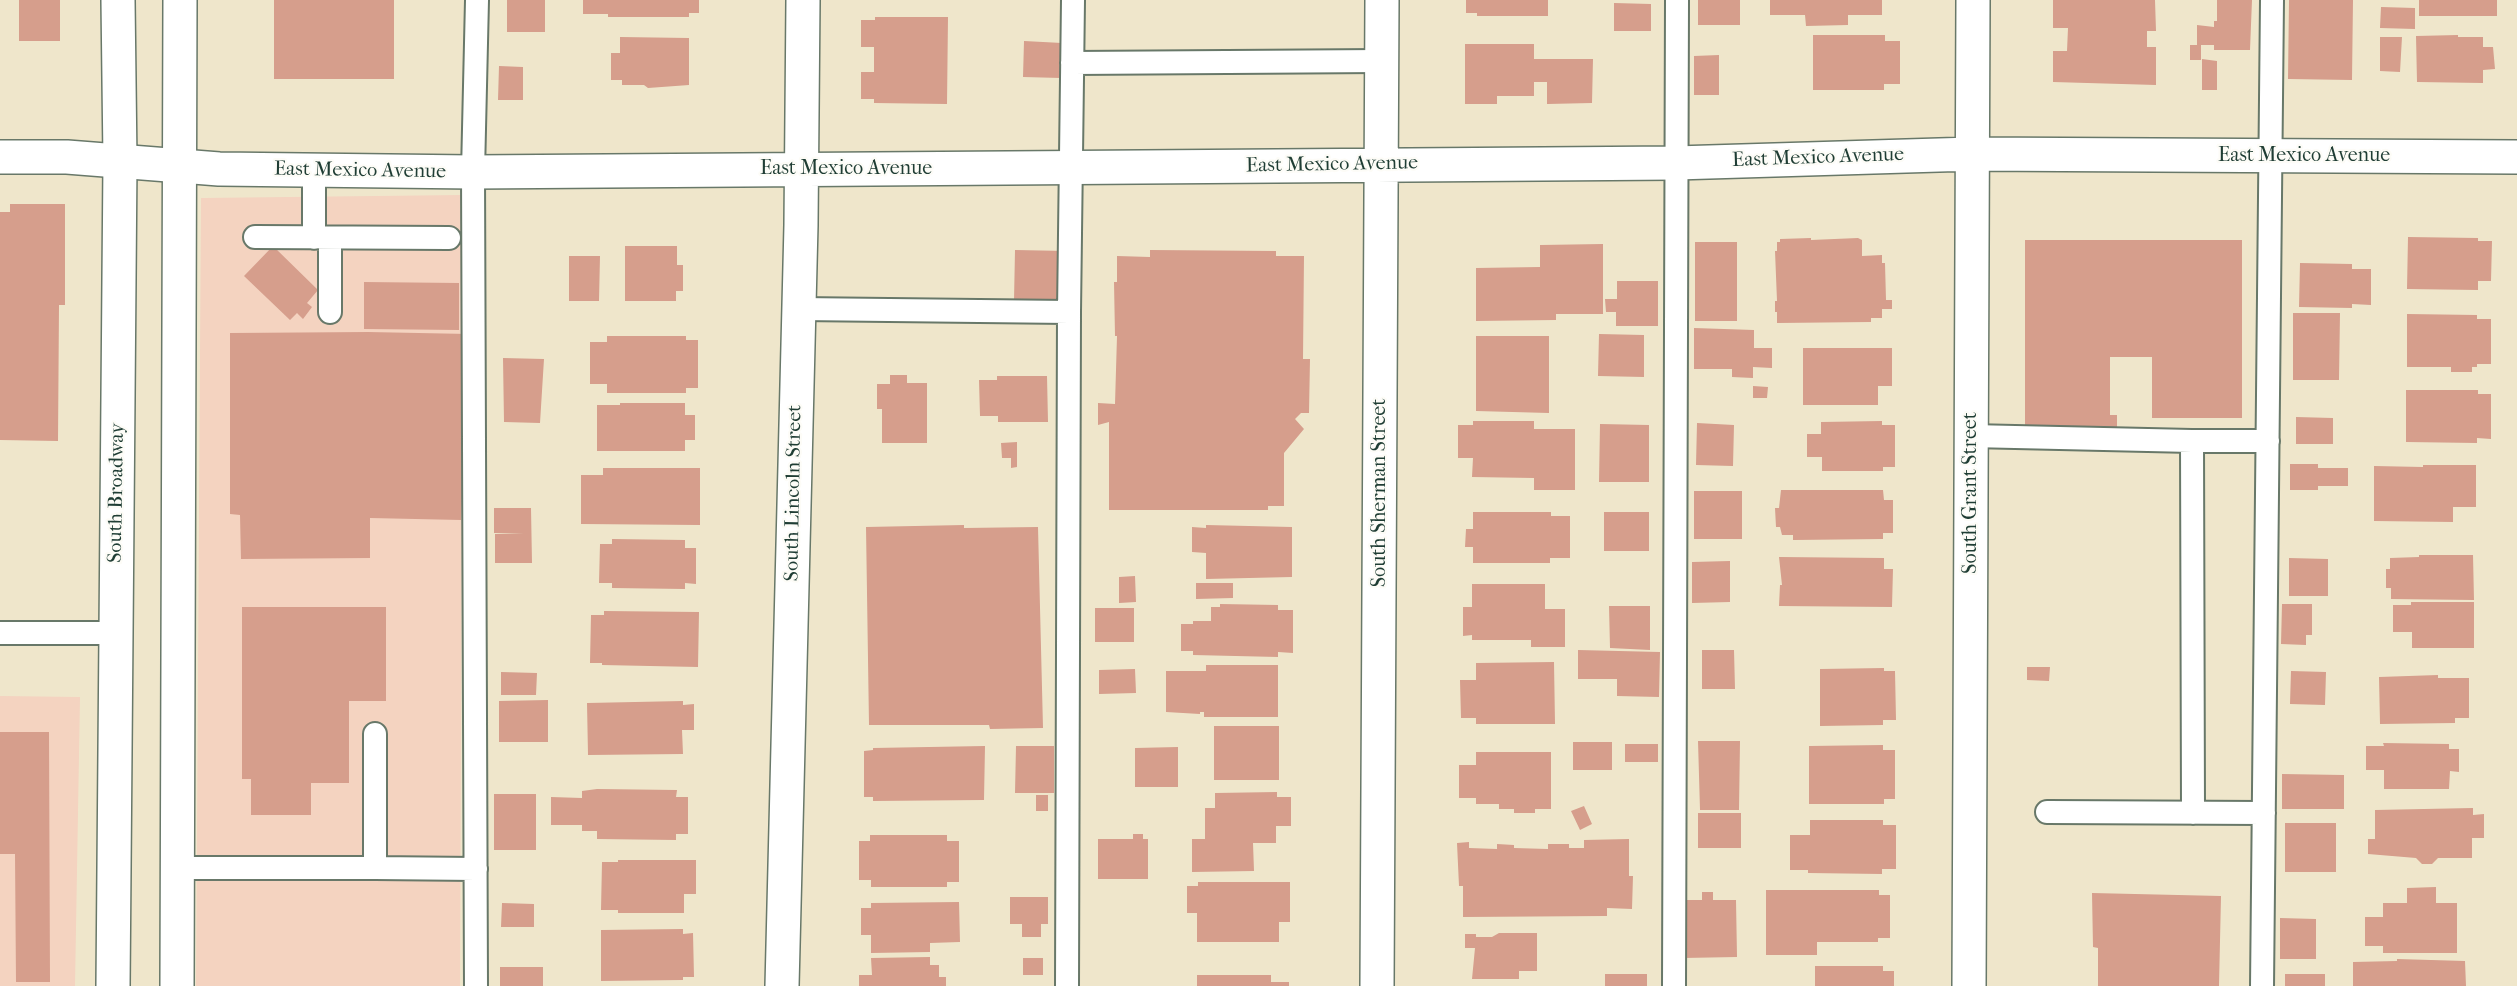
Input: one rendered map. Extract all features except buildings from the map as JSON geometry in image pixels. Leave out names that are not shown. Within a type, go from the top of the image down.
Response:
[{"type":"street","name":"South Broadway","points":[[112,986],[115,633],[134,162],[118,0]]},
{"type":"street","points":[[177,986],[180,0]]},
{"type":"street","name":"South Lincoln Street","points":[[782,986],[802,169],[803,0]]},
{"type":"street","name":"South Sherman Street","points":[[1377,986],[1382,0]]},
{"type":"street","name":"South Grant Street","points":[[1969,986],[1972,0]]},
{"type":"street","name":"East Mexico Avenue","points":[[0,157],[67,157],[180,166],[473,172],[1072,169],[1380,163],[1676,163],[1972,154],[2517,157]]},
{"type":"lane","points":[[476,986],[473,172],[477,0]]},
{"type":"lane","points":[[1067,986],[1069,312],[1073,0]]},
{"type":"lane","points":[[1674,986],[1677,0]]},
{"type":"lane","points":[[2262,986],[2272,0]]},
{"type":"lane","points":[[1072,63],[1382,61]]},
{"type":"lane","points":[[314,170],[330,312]]},
{"type":"lane","points":[[255,237],[449,238]]},
{"type":"lane","points":[[799,309],[1069,312]]},
{"type":"lane","points":[[1971,436],[2268,441]]},
{"type":"lane","points":[[2192,441],[2193,813]]},
{"type":"lane","points":[[0,633],[115,633]]},
{"type":"lane","points":[[375,734],[375,868]]},
{"type":"lane","points":[[2047,812],[2264,813]]},
{"type":"lane","points":[[177,868],[476,869]]},
{"type":"shaded area","points":[[463,195],[460,986],[196,986],[201,198]]},
{"type":"shaded area","points":[[0,696],[80,697],[75,986],[0,986]]}]
